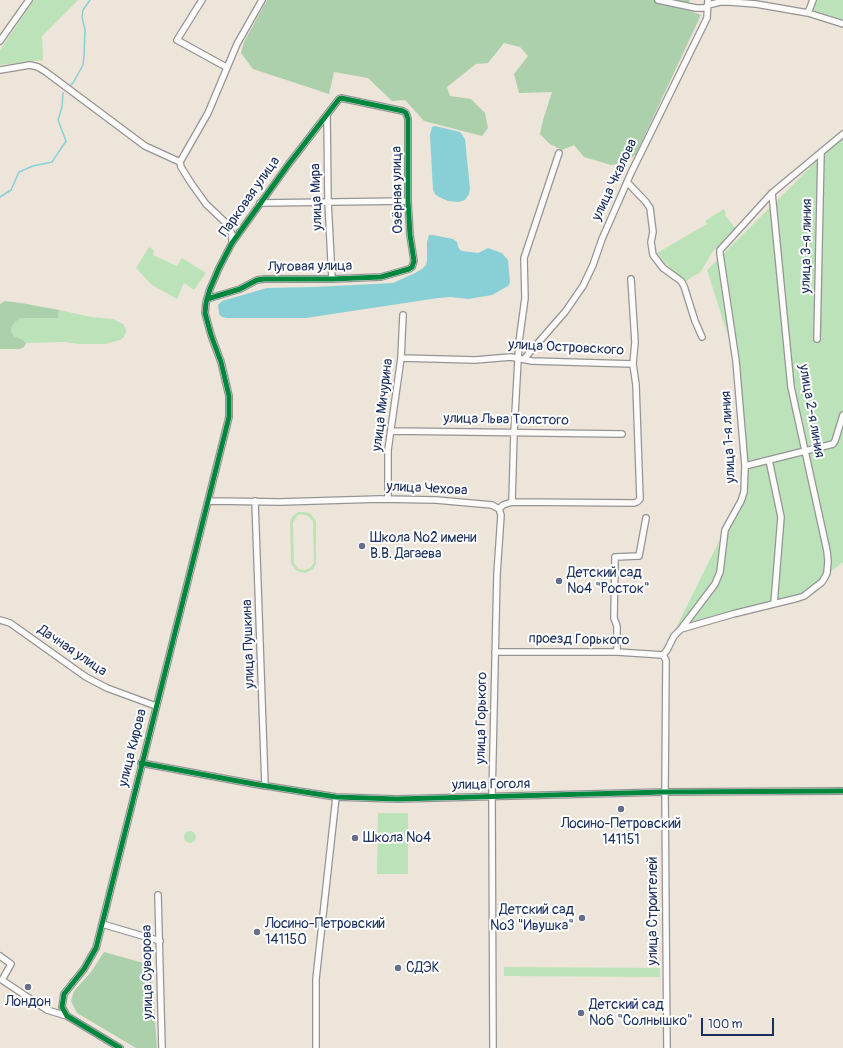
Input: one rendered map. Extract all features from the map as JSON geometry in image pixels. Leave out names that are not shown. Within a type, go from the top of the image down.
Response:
[{"type":"street","points":[[0,41],[29,0]]},
{"type":"street","points":[[202,0],[177,40],[226,68]]},
{"type":"street","points":[[232,244],[232,234],[227,224],[206,204],[181,167],[180,162],[208,113],[237,44],[262,0]]},
{"type":"street","points":[[658,0],[696,8],[704,8],[708,2],[756,4],[808,13],[843,24]]},
{"type":"street","points":[[808,13],[813,0]]},
{"type":"street","name":"улица Чкалова","points":[[521,358],[566,310],[583,286],[627,182],[707,18],[708,2]]},
{"type":"street","points":[[0,70],[30,65],[42,70],[144,146],[180,162]]},
{"type":"street","name":"Парковая улица","points":[[229,417],[229,396],[221,362],[205,313],[207,299],[219,268],[232,244],[260,203],[339,98],[403,112],[406,114]]},
{"type":"street","name":"Озёрная улица","points":[[406,114],[408,119],[408,201],[414,265]]},
{"type":"street","name":"улица Мира","points":[[327,115],[328,202],[332,279]]},
{"type":"street","points":[[772,193],[843,134]]},
{"type":"street","points":[[512,502],[514,432],[521,358],[519,342],[525,298],[524,258],[559,153]]},
{"type":"street","name":"улица 3-я линия","points":[[816,339],[820,153]]},
{"type":"street","points":[[627,182],[650,208],[653,232],[651,242],[653,255],[663,268],[684,286],[695,322],[702,337]]},
{"type":"street","name":"улица 1-я линия","points":[[663,655],[674,636],[712,590],[718,578],[723,535],[744,492],[745,466],[736,361],[720,250],[772,193]]},
{"type":"street","name":"улица 2-я линия","points":[[772,193],[791,387],[828,556],[827,573],[822,582],[804,596],[774,604]]},
{"type":"street","points":[[260,203],[408,201]]},
{"type":"street","name":"Луговая улица","points":[[207,299],[240,289],[257,280],[387,277],[409,269],[414,265]]},
{"type":"street","points":[[499,509],[503,505],[512,502],[634,503],[640,499],[634,364],[635,342],[630,279]]},
{"type":"street","name":"улица Мичурина","points":[[388,499],[388,450],[401,358],[403,315]]},
{"type":"street","name":"улица Островского","points":[[401,358],[480,360],[501,357],[521,358],[532,361],[634,364]]},
{"type":"street","points":[[745,466],[833,444],[843,415]]},
{"type":"street","name":"улица Кирова","points":[[67,1016],[62,1007],[64,994],[84,969],[96,948],[229,417]]},
{"type":"street","name":"улица Льва Толстого","points":[[391,431],[622,434]]},
{"type":"street","points":[[680,629],[774,604],[781,517],[769,460]]},
{"type":"street","name":"улица Чехова","points":[[208,501],[388,499],[492,505],[499,509]]},
{"type":"street","name":"улица Пушкина","points":[[255,501],[265,786]]},
{"type":"street","name":"улица Горького","points":[[493,1048],[492,797],[497,574],[501,515],[499,509]]},
{"type":"street","points":[[617,652],[617,626],[614,618],[615,556],[639,556],[646,518]]},
{"type":"street","name":"Дачная улица","points":[[0,620],[10,623],[86,677],[107,688],[156,706]]},
{"type":"street","name":"проезд Горького","points":[[496,652],[617,652],[663,655]]},
{"type":"street","name":"улица Строителей","points":[[663,655],[666,660],[664,792],[667,1048]]},
{"type":"street","name":"улица Гоголя","points":[[142,763],[265,786],[336,797],[397,799],[664,792],[843,791]]},
{"type":"street","points":[[316,1048],[316,979],[336,797]]},
{"type":"street","name":"улица Суворова","points":[[158,895],[162,1048]]},
{"type":"street","points":[[102,924],[160,941]]},
{"type":"street","points":[[0,956],[11,964],[2,980],[47,1010],[67,1016],[120,1048]]},
{"type":"green space","points":[[34,0],[78,0],[42,36],[43,60],[0,65],[0,50]]},
{"type":"green space","points":[[267,0],[690,0],[685,9],[701,15],[636,154],[626,163],[611,165],[584,157],[574,145],[562,150],[550,144],[540,134],[552,92],[519,93],[514,74],[528,56],[520,47],[504,43],[488,63],[476,64],[447,87],[450,96],[471,99],[485,113],[488,128],[482,136],[424,121],[405,100],[392,101],[368,78],[334,72],[329,94],[253,69],[241,53],[244,42]]},
{"type":"green space","points":[[813,0],[843,0],[843,22],[809,10]]},
{"type":"green space","points":[[843,135],[843,562],[802,595],[674,632],[745,489],[737,364],[707,270]]},
{"type":"green space","points":[[724,209],[726,213],[725,215],[735,228],[724,239],[726,241],[713,251],[700,273],[685,282],[664,262],[657,253],[707,224],[705,221]]},
{"type":"green space","points":[[149,247],[154,250],[153,255],[177,266],[182,258],[206,273],[194,290],[184,283],[177,299],[152,285],[136,268]]},
{"type":"green space","points":[[5,301],[59,310],[58,318],[21,318],[15,322],[11,328],[14,336],[26,343],[24,347],[20,349],[0,349],[0,304]]},
{"type":"green space","points":[[59,310],[91,317],[113,319],[123,324],[126,332],[124,337],[120,340],[105,344],[78,344],[66,342],[26,343],[14,336],[12,333],[11,328],[15,322],[21,318],[58,318]]},
{"type":"green space","points":[[298,512],[310,513],[316,521],[316,563],[313,569],[305,573],[297,571],[291,564],[290,521]],"holes":[[[301,514],[308,516],[313,521],[314,563],[310,568],[305,570],[298,569],[294,563],[293,522],[297,516]]]},
{"type":"green space","points":[[378,813],[408,813],[408,874],[377,874]]},
{"type":"green space","points":[[188,831],[192,831],[196,837],[192,843],[188,843],[184,839],[184,835]]},
{"type":"green space","points":[[104,952],[151,965],[157,1048],[136,1048],[77,1013],[71,1001],[74,991],[91,972]]},
{"type":"green space","points":[[504,967],[660,968],[660,977],[504,976]]},
{"type":"water","points":[[435,126],[460,132],[465,139],[470,189],[465,200],[459,202],[448,201],[439,197],[433,190],[430,135],[432,127]]},
{"type":"water","points":[[429,235],[453,239],[457,242],[459,249],[462,251],[478,253],[488,248],[502,253],[508,260],[510,283],[508,286],[492,295],[468,299],[451,297],[438,298],[306,318],[227,318],[222,317],[219,314],[218,305],[222,301],[267,288],[393,283],[415,273],[426,265],[427,242]]},
{"type":"waterway","points":[[68,87],[73,83],[83,65],[85,30],[82,17],[83,10],[90,0]]},
{"type":"waterway","points":[[0,197],[11,190],[19,172],[33,166],[52,162],[66,141],[58,120],[62,107],[63,93]]},
{"type":"cycle path","points":[[120,1048],[67,1016],[62,1007],[64,994],[84,969],[96,948],[229,417],[229,396],[221,362],[205,313],[206,303],[207,299],[210,289],[232,243],[288,165],[339,99],[341,98],[403,111],[406,113],[408,119],[408,201],[410,235],[414,261],[412,267],[381,277],[257,280],[240,289],[207,299]]},
{"type":"cycle path","points":[[141,763],[254,784],[336,797],[397,799],[665,792],[843,791]]},
{"type":"place","name":"Школа №2 имени В.В. Дагаева","points":[[362,546]]},
{"type":"place","name":"Детский сад №4 \"Росток\"","points":[[559,581]]},
{"type":"place","name":"Лосино-Петровский 141151","points":[[621,809]]},
{"type":"place","name":"Школа №4","points":[[355,838]]},
{"type":"place","name":"Детский сад №3 \"Ивушка\"","points":[[582,918]]},
{"type":"place","name":"Лосино-Петровский 141150","points":[[257,932]]},
{"type":"place","name":"СДЭК","points":[[398,968]]},
{"type":"place","name":"Лондон","points":[[28,987]]},
{"type":"place","name":"Детский сад №6 \"Солнышко\"","points":[[581,1013]]}]
